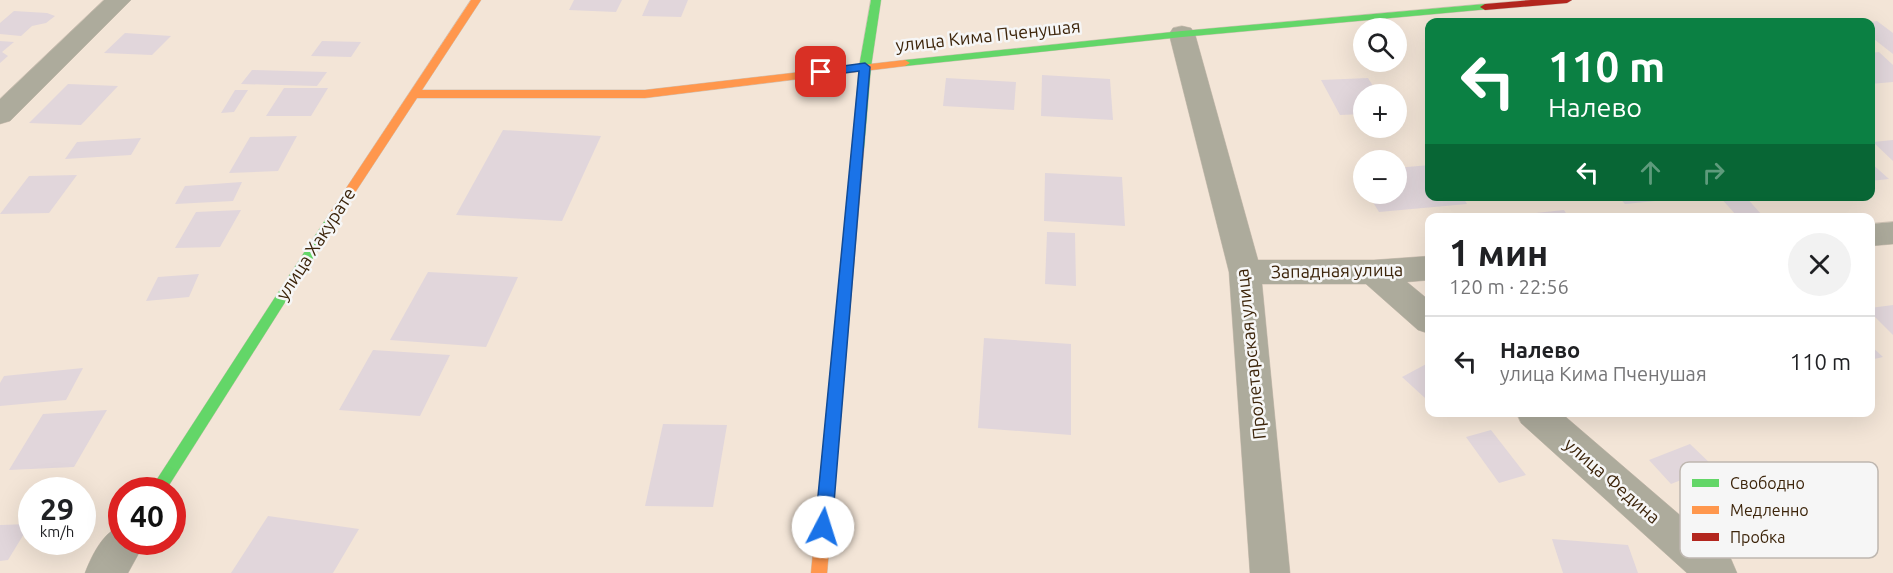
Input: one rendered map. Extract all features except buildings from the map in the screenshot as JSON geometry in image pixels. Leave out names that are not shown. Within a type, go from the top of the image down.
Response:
[{"type":"street","points":[[0,115],[118,0]]},
{"type":"street","name":"улица Хакурате","points":[[166,477],[412,94],[476,0]]},
{"type":"street","points":[[819,573],[865,67],[876,0]]},
{"type":"street","name":"улица Кима Пченушая","points":[[412,94],[645,94],[865,67],[1182,34],[1567,0]]},
{"type":"street","name":"Пролетарская улица","points":[[1182,34],[1245,272],[1270,573]]},
{"type":"street","points":[[1875,235],[1893,233]]},
{"type":"street","name":"Западная улица","points":[[1245,272],[1374,272],[1425,268]]},
{"type":"street","points":[[1374,272],[1425,317]]},
{"type":"street","name":"улица Федина","points":[[1540,417],[1680,540]]},
{"type":"street","points":[[105,573],[117,555]]},
{"type":"street","name":"улица Федина","points":[[1700,558],[1717,573]]},
{"type":"traffic: fast","points":[[858,149],[865,67],[876,0]]},
{"type":"traffic: fast","points":[[905,63],[1182,34],[1485,7]]},
{"type":"traffic: fast","points":[[166,477],[335,214]]},
{"type":"traffic: slow","points":[[335,214],[476,0]]},
{"type":"traffic: slow","points":[[412,94],[645,94],[905,63]]},
{"type":"traffic: slow","points":[[819,573],[858,149]]},
{"type":"traffic: jam","points":[[1485,7],[1567,0]]},
{"type":"route","points":[[821,72],[865,67],[823,527]]}]
